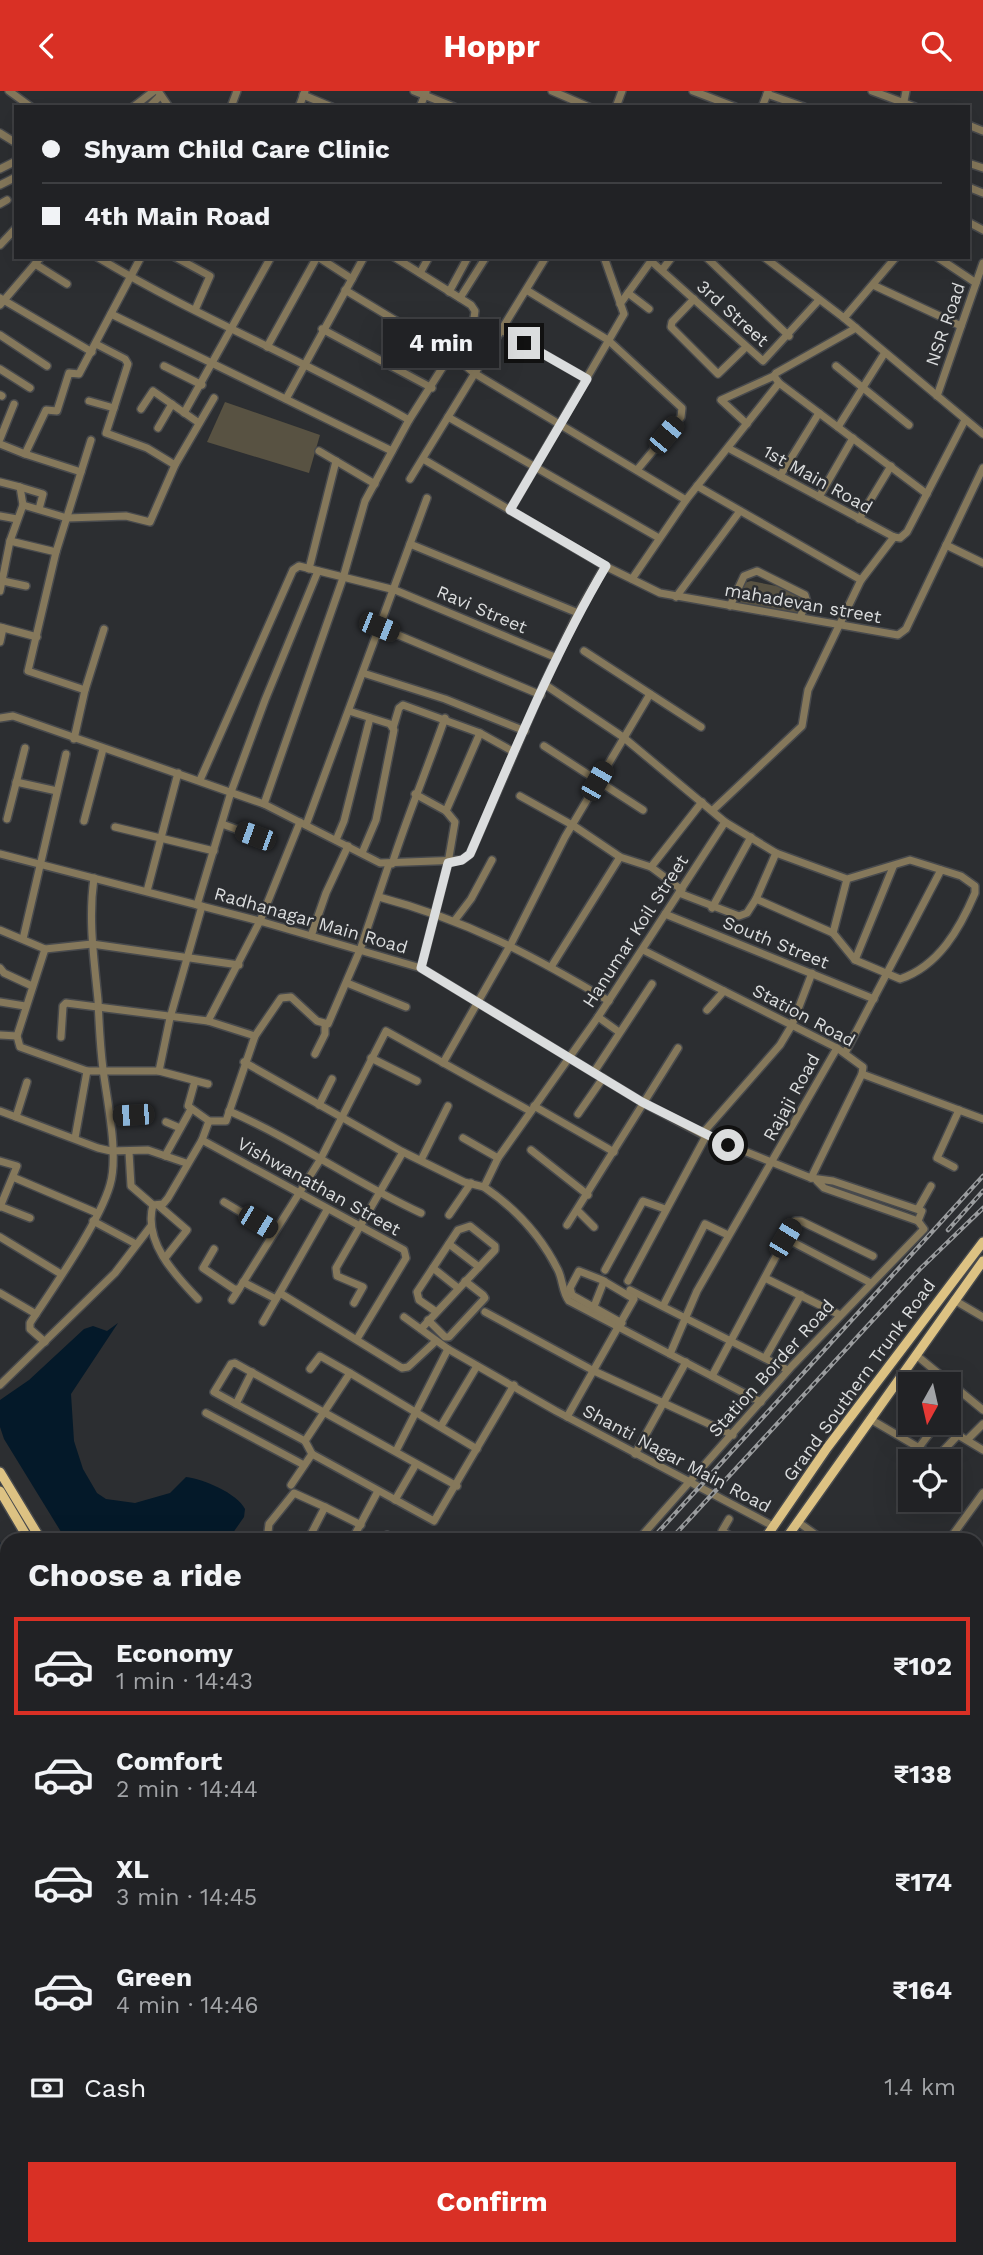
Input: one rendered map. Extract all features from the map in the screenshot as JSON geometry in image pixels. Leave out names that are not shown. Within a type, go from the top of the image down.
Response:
[{"type":"main road","name":"Grand Southern Trunk Road","points":[[768,1533],[827,1448],[983,1242]]},
{"type":"main road","name":"Grand Southern Trunk Road","points":[[790,1533],[983,1261]]},
{"type":"main road","points":[[0,1472],[37,1533]]},
{"type":"main road","points":[[0,1491],[26,1533]]},
{"type":"street","points":[[9,91],[28,105]]},
{"type":"street","points":[[414,91],[425,93],[450,105]]},
{"type":"street","points":[[552,91],[584,105]]},
{"type":"street","points":[[693,91],[730,105]]},
{"type":"street","points":[[872,91],[903,105],[906,91]]},
{"type":"street","points":[[136,105],[159,92]]},
{"type":"street","points":[[304,93],[328,105]]},
{"type":"street","points":[[767,93],[799,105]]},
{"type":"street","points":[[0,245],[14,230]]},
{"type":"street","points":[[39,259],[1,301],[92,352]]},
{"type":"street","points":[[100,259],[132,278],[304,363],[409,420]]},
{"type":"street","points":[[25,454],[46,410],[57,411],[69,373],[78,375],[92,352],[140,259]]},
{"type":"street","points":[[179,259],[210,276],[195,310]]},
{"type":"street","points":[[184,413],[202,385],[269,259]]},
{"type":"street","points":[[267,347],[316,259]]},
{"type":"street","points":[[320,259],[352,279]]},
{"type":"street","points":[[286,399],[322,329],[363,259]]},
{"type":"street","points":[[264,804],[343,578],[365,501],[409,420],[453,355],[475,311],[460,298],[397,259]]},
{"type":"street","points":[[420,274],[428,259]]},
{"type":"street","points":[[449,292],[467,259]]},
{"type":"street","points":[[460,298],[485,259]]},
{"type":"street","points":[[410,479],[474,373],[528,291],[545,259]]},
{"type":"street","points":[[510,510],[624,314],[605,259]]},
{"type":"street","points":[[620,304],[650,259]]},
{"type":"street","name":"3rd Street","points":[[650,259],[663,268],[763,362],[819,300]]},
{"type":"street","points":[[663,268],[670,259]]},
{"type":"street","points":[[710,259],[789,336]]},
{"type":"street","points":[[767,259],[844,318],[983,435]]},
{"type":"street","points":[[844,318],[894,259]]},
{"type":"street","points":[[940,259],[976,283]]},
{"type":"street","name":"NSR Road","points":[[937,396],[983,263]]},
{"type":"street","points":[[35,264],[67,284]]},
{"type":"street","points":[[873,285],[961,326]]},
{"type":"street","points":[[345,290],[453,355],[474,373],[686,500]]},
{"type":"street","points":[[528,291],[608,340],[683,410],[681,417],[636,470]]},
{"type":"street","points":[[628,293],[649,309]]},
{"type":"street","points":[[694,299],[671,323],[671,329],[718,374],[747,347]]},
{"type":"street","points":[[111,314],[392,451]]},
{"type":"street","points":[[747,424],[721,400],[776,380],[856,328]]},
{"type":"street","points":[[322,329],[432,388]]},
{"type":"street","points":[[503,331],[587,379]]},
{"type":"street","points":[[0,335],[47,366]]},
{"type":"street","points":[[96,344],[127,362],[107,434],[147,448],[175,465]]},
{"type":"street","points":[[838,427],[884,354]]},
{"type":"street","points":[[164,366],[202,385]]},
{"type":"street","points":[[836,366],[909,425]]},
{"type":"street","points":[[0,369],[30,388]]},
{"type":"street","points":[[776,380],[927,494]]},
{"type":"street","points":[[632,579],[686,500],[747,424],[776,380]]},
{"type":"street","points":[[141,409],[153,391],[199,423]]},
{"type":"street","points":[[23,505],[67,518],[126,516],[150,522],[175,465],[214,398]]},
{"type":"street","points":[[89,401],[114,408]]},
{"type":"street","points":[[14,404],[0,442],[25,454],[81,472]]},
{"type":"street","points":[[158,428],[172,404]]},
{"type":"street","points":[[780,476],[818,412]]},
{"type":"street","points":[[448,417],[659,538]]},
{"type":"street","points":[[713,810],[802,726],[808,690],[861,580],[894,537],[900,538],[907,532],[965,420]]},
{"type":"street","points":[[819,498],[853,438]]},
{"type":"street","points":[[85,690],[28,671],[56,552],[91,439]]},
{"type":"street","name":"1st Main Road","points":[[728,448],[894,537]]},
{"type":"street","points":[[319,451],[375,484]]},
{"type":"street","name":"mahadevan street","points":[[422,459],[606,566],[676,597],[904,633],[983,468]]},
{"type":"street","points":[[159,1071],[170,1018],[222,824],[314,570],[336,461]]},
{"type":"street","points":[[859,519],[891,466]]},
{"type":"street","points":[[0,482],[43,494],[39,509]]},
{"type":"street","points":[[697,486],[861,580]]},
{"type":"street","points":[[0,591],[10,541],[23,505],[20,487]]},
{"type":"street","points":[[208,1021],[239,965],[303,823],[349,711],[427,498]]},
{"type":"street","points":[[676,597],[740,511]]},
{"type":"street","points":[[0,516],[17,519]]},
{"type":"street","points":[[10,541],[56,552]]},
{"type":"street","points":[[410,544],[578,613]]},
{"type":"street","points":[[946,545],[983,563]]},
{"type":"street","points":[[200,780],[293,570],[299,566],[314,570]]},
{"type":"street","points":[[0,718],[13,716],[200,780],[264,804],[362,853],[391,864],[448,863],[462,860],[470,854],[544,684],[578,613],[606,566]]},
{"type":"street","name":"Ravi Street","points":[[314,570],[395,590],[557,658]]},
{"type":"street","points":[[730,606],[744,576],[757,571],[805,595],[807,602],[800,617]]},
{"type":"street","points":[[4,581],[26,586]]},
{"type":"street","points":[[0,642],[2,627],[37,637]]},
{"type":"street","points":[[379,627],[541,695]]},
{"type":"street","points":[[75,739],[85,690],[104,629]]},
{"type":"street","points":[[584,651],[701,727]]},
{"type":"street","points":[[363,673],[445,699],[525,731]]},
{"type":"street","points":[[544,684],[623,737],[725,822],[776,853],[847,879],[910,860],[961,876],[975,886],[975,893],[957,929],[929,964],[900,979],[855,960],[833,933],[756,899]]},
{"type":"street","points":[[443,1063],[511,944],[565,837],[574,826],[597,781],[650,694]]},
{"type":"street","points":[[362,853],[376,820],[393,728],[399,708],[403,705],[445,718],[514,752]]},
{"type":"street","points":[[349,711],[393,728]]},
{"type":"street","points":[[335,840],[344,821],[370,718]]},
{"type":"street","points":[[315,1054],[360,950],[445,718]]},
{"type":"street","points":[[446,811],[480,733]]},
{"type":"street","points":[[544,746],[643,810]]},
{"type":"street","points":[[7,819],[25,748]]},
{"type":"street","points":[[84,821],[103,749]]},
{"type":"street","points":[[23,939],[66,754]]},
{"type":"street","points":[[147,891],[178,773]]},
{"type":"street","points":[[16,782],[57,791]]},
{"type":"street","points":[[415,794],[446,811],[455,822],[448,863],[421,968]]},
{"type":"street","points":[[520,796],[574,826],[620,857],[651,867],[680,891],[712,908],[743,916],[756,899],[776,853]]},
{"type":"street","points":[[651,867],[702,802]]},
{"type":"street","name":"Hanumar Koil Street","points":[[484,1187],[498,1158],[571,1057],[725,822]]},
{"type":"street","points":[[222,824],[255,836]]},
{"type":"street","points":[[115,827],[214,851]]},
{"type":"street","points":[[712,908],[751,837]]},
{"type":"street","points":[[311,936],[326,893],[348,846]]},
{"type":"street","name":"Radhanagar Main Road","points":[[0,855],[260,921],[421,968],[642,1102],[704,1135],[814,1180]]},
{"type":"street","points":[[551,967],[620,857]]},
{"type":"street","points":[[455,921],[471,899],[492,860]]},
{"type":"street","points":[[855,960],[893,867]]},
{"type":"street","points":[[845,1053],[941,870]]},
{"type":"street","points":[[45,1342],[29,1326],[93,1221],[111,1183],[111,1116],[103,1072],[90,909],[94,878]]},
{"type":"street","points":[[833,933],[847,879]]},
{"type":"street","points":[[379,897],[435,912],[511,944],[609,1000]]},
{"type":"street","name":"South Street","points":[[665,914],[874,999]]},
{"type":"street","points":[[0,930],[45,949],[92,944],[239,965]]},
{"type":"street","points":[[45,949],[17,1036],[21,1048],[87,1070],[159,1071],[208,1084]]},
{"type":"street","name":"Station Road","points":[[643,950],[845,1053],[863,1067],[862,1074]]},
{"type":"street","points":[[0,968],[4,973],[32,986]]},
{"type":"street","points":[[628,1281],[704,1135],[780,1045],[792,1025],[812,973]]},
{"type":"street","points":[[347,983],[406,1007]]},
{"type":"street","points":[[594,1072],[652,984]]},
{"type":"street","points":[[707,1010],[724,991]]},
{"type":"street","points":[[190,1111],[209,1121],[224,1123],[255,1036],[284,996],[296,1000],[325,1026]]},
{"type":"street","points":[[0,1002],[25,1006]]},
{"type":"street","points":[[61,1037],[64,1004],[208,1021],[255,1036]]},
{"type":"street","points":[[598,1017],[619,1033]]},
{"type":"street","points":[[232,1300],[320,1160],[386,1031],[614,1152]]},
{"type":"street","points":[[0,1035],[17,1036]]},
{"type":"street","points":[[567,1225],[678,1048]]},
{"type":"street","name":"Rajaji Road","points":[[670,1354],[697,1291],[727,1235],[773,1162],[836,1048]]},
{"type":"street","points":[[371,1058],[417,1080]]},
{"type":"street","points":[[244,1062],[403,1152],[484,1187],[521,1217],[542,1243],[560,1272],[566,1298],[761,1402]]},
{"type":"street","points":[[75,1139],[87,1070]]},
{"type":"street","points":[[814,1180],[862,1074],[983,1119]]},
{"type":"street","points":[[578,1114],[603,1077]]},
{"type":"street","points":[[319,1105],[332,1079]]},
{"type":"street","points":[[165,1156],[190,1111],[189,1100],[195,1081]]},
{"type":"street","points":[[16,1117],[27,1082]]},
{"type":"street","points":[[421,1160],[448,1106]]},
{"type":"street","points":[[954,1167],[937,1158],[958,1110]]},
{"type":"street","points":[[0,1111],[111,1151],[148,1150],[186,1163]]},
{"type":"street","points":[[229,1111],[270,1129],[380,1194],[421,1213]]},
{"type":"street","points":[[111,1116],[146,1118]]},
{"type":"street","points":[[0,1385],[115,1273],[151,1226],[156,1205],[168,1198],[186,1163],[202,1140],[209,1121]]},
{"type":"street","points":[[166,1122],[180,1128]]},
{"type":"street","points":[[463,1138],[498,1158]]},
{"type":"street","name":"Vishwanathan Street","points":[[202,1140],[406,1254],[357,1339]]},
{"type":"street","points":[[531,1150],[588,1195]]},
{"type":"street","points":[[130,1152],[131,1186],[187,1230],[165,1258]]},
{"type":"street","points":[[354,1303],[363,1287],[335,1273],[403,1152]]},
{"type":"street","points":[[0,1161],[17,1166],[15,1178],[1,1207],[30,1218]]},
{"type":"street","points":[[15,1178],[97,1213]]},
{"type":"street","points":[[814,1180],[833,1181],[922,1211],[918,1221],[824,1188],[814,1180]]},
{"type":"street","points":[[449,1216],[471,1183]]},
{"type":"street","points":[[919,1209],[930,1186]]},
{"type":"street","points":[[605,1270],[643,1201],[665,1209]]},
{"type":"street","points":[[224,1202],[274,1232]]},
{"type":"street","points":[[263,1322],[327,1210]]},
{"type":"street","points":[[578,1211],[594,1227]]},
{"type":"street","points":[[712,1376],[785,1238],[798,1220],[873,1256]]},
{"type":"street","points":[[93,1221],[136,1244]]},
{"type":"street","name":"Station Border Road","points":[[644,1533],[788,1370],[869,1282],[924,1229],[918,1221]]},
{"type":"street","points":[[663,1306],[705,1224],[727,1235]]},
{"type":"street","points":[[151,1226],[173,1274],[198,1299]]},
{"type":"street","points":[[435,1311],[416,1297],[460,1227],[470,1226],[496,1248],[435,1311],[428,1327],[449,1337],[484,1301],[483,1295],[465,1281]]},
{"type":"street","points":[[0,1238],[61,1274]]},
{"type":"street","points":[[785,1238],[869,1282]]},
{"type":"street","points":[[449,1244],[478,1267]]},
{"type":"street","points":[[214,1249],[203,1268],[234,1289],[241,1285],[278,1296],[357,1339],[402,1368],[408,1367],[441,1345]]},
{"type":"street","points":[[433,1268],[458,1288]]},
{"type":"street","points":[[567,1417],[634,1298],[579,1271],[570,1288],[572,1295],[592,1310]]},
{"type":"street","points":[[765,1278],[840,1315]]},
{"type":"street","points":[[592,1310],[604,1281]]},
{"type":"street","points":[[629,1290],[788,1370]]},
{"type":"street","points":[[0,1293],[36,1314]]},
{"type":"street","points":[[765,1358],[802,1295]]},
{"type":"street","points":[[954,1300],[983,1317]]},
{"type":"street","points":[[485,1312],[594,1371],[733,1435]]},
{"type":"street","name":"Shanti Nagar Main Road","points":[[404,1317],[428,1327],[441,1345],[567,1417],[773,1526]]},
{"type":"street","points":[[396,1451],[441,1345]]},
{"type":"street","points":[[916,1355],[983,1410]]},
{"type":"street","points":[[310,1369],[320,1356],[478,1448]]},
{"type":"street","points":[[635,1454],[686,1362]]},
{"type":"street","points":[[457,1486],[234,1363],[230,1364],[214,1392],[305,1441],[312,1454],[433,1521],[457,1486],[514,1385]]},
{"type":"street","points":[[441,1426],[477,1366]]},
{"type":"street","points":[[236,1404],[252,1372]]},
{"type":"street","points":[[305,1441],[322,1411],[350,1373]]},
{"type":"street","points":[[206,1413],[304,1465]]},
{"type":"street","points":[[870,1419],[936,1456],[956,1436],[968,1439],[983,1450]]},
{"type":"street","points":[[968,1439],[983,1424]]},
{"type":"street","points":[[920,1446],[928,1435]]},
{"type":"street","points":[[291,1485],[312,1454]]},
{"type":"street","points":[[395,1500],[416,1464]]},
{"type":"street","points":[[356,1533],[379,1491]]},
{"type":"street","points":[[268,1533],[269,1524],[294,1493],[361,1525]]},
{"type":"street","points":[[954,1533],[983,1493]]},
{"type":"street","points":[[312,1533],[325,1507]]},
{"type":"street","points":[[725,1533],[722,1531],[729,1519]]},
{"type":"street","points":[[797,1522],[813,1533]]},
{"type":"shaded area","points":[[225,402],[320,435],[309,473],[207,442]]},
{"type":"shaded area","points":[[751,581],[792,589],[801,598],[798,613],[740,604],[744,583]]},
{"type":"water","points":[[118,1323],[71,1394],[74,1441],[83,1469],[97,1493],[106,1499],[135,1503],[170,1493],[186,1477],[201,1481],[235,1498],[245,1509],[244,1517],[233,1533],[62,1533],[4,1439],[0,1427],[0,1400],[29,1380],[84,1329],[93,1326],[107,1331]]},
{"type":"railway","points":[[657,1533],[983,1176]]},
{"type":"railway","points":[[948,1230],[983,1191]]},
{"type":"railway","points":[[676,1533],[920,1269],[983,1208]]},
{"type":"route","points":[[524,343],[587,379],[510,510],[606,566],[578,613],[567,641],[544,684],[470,854],[467,858],[448,863],[421,968],[642,1102],[728,1145]]}]
